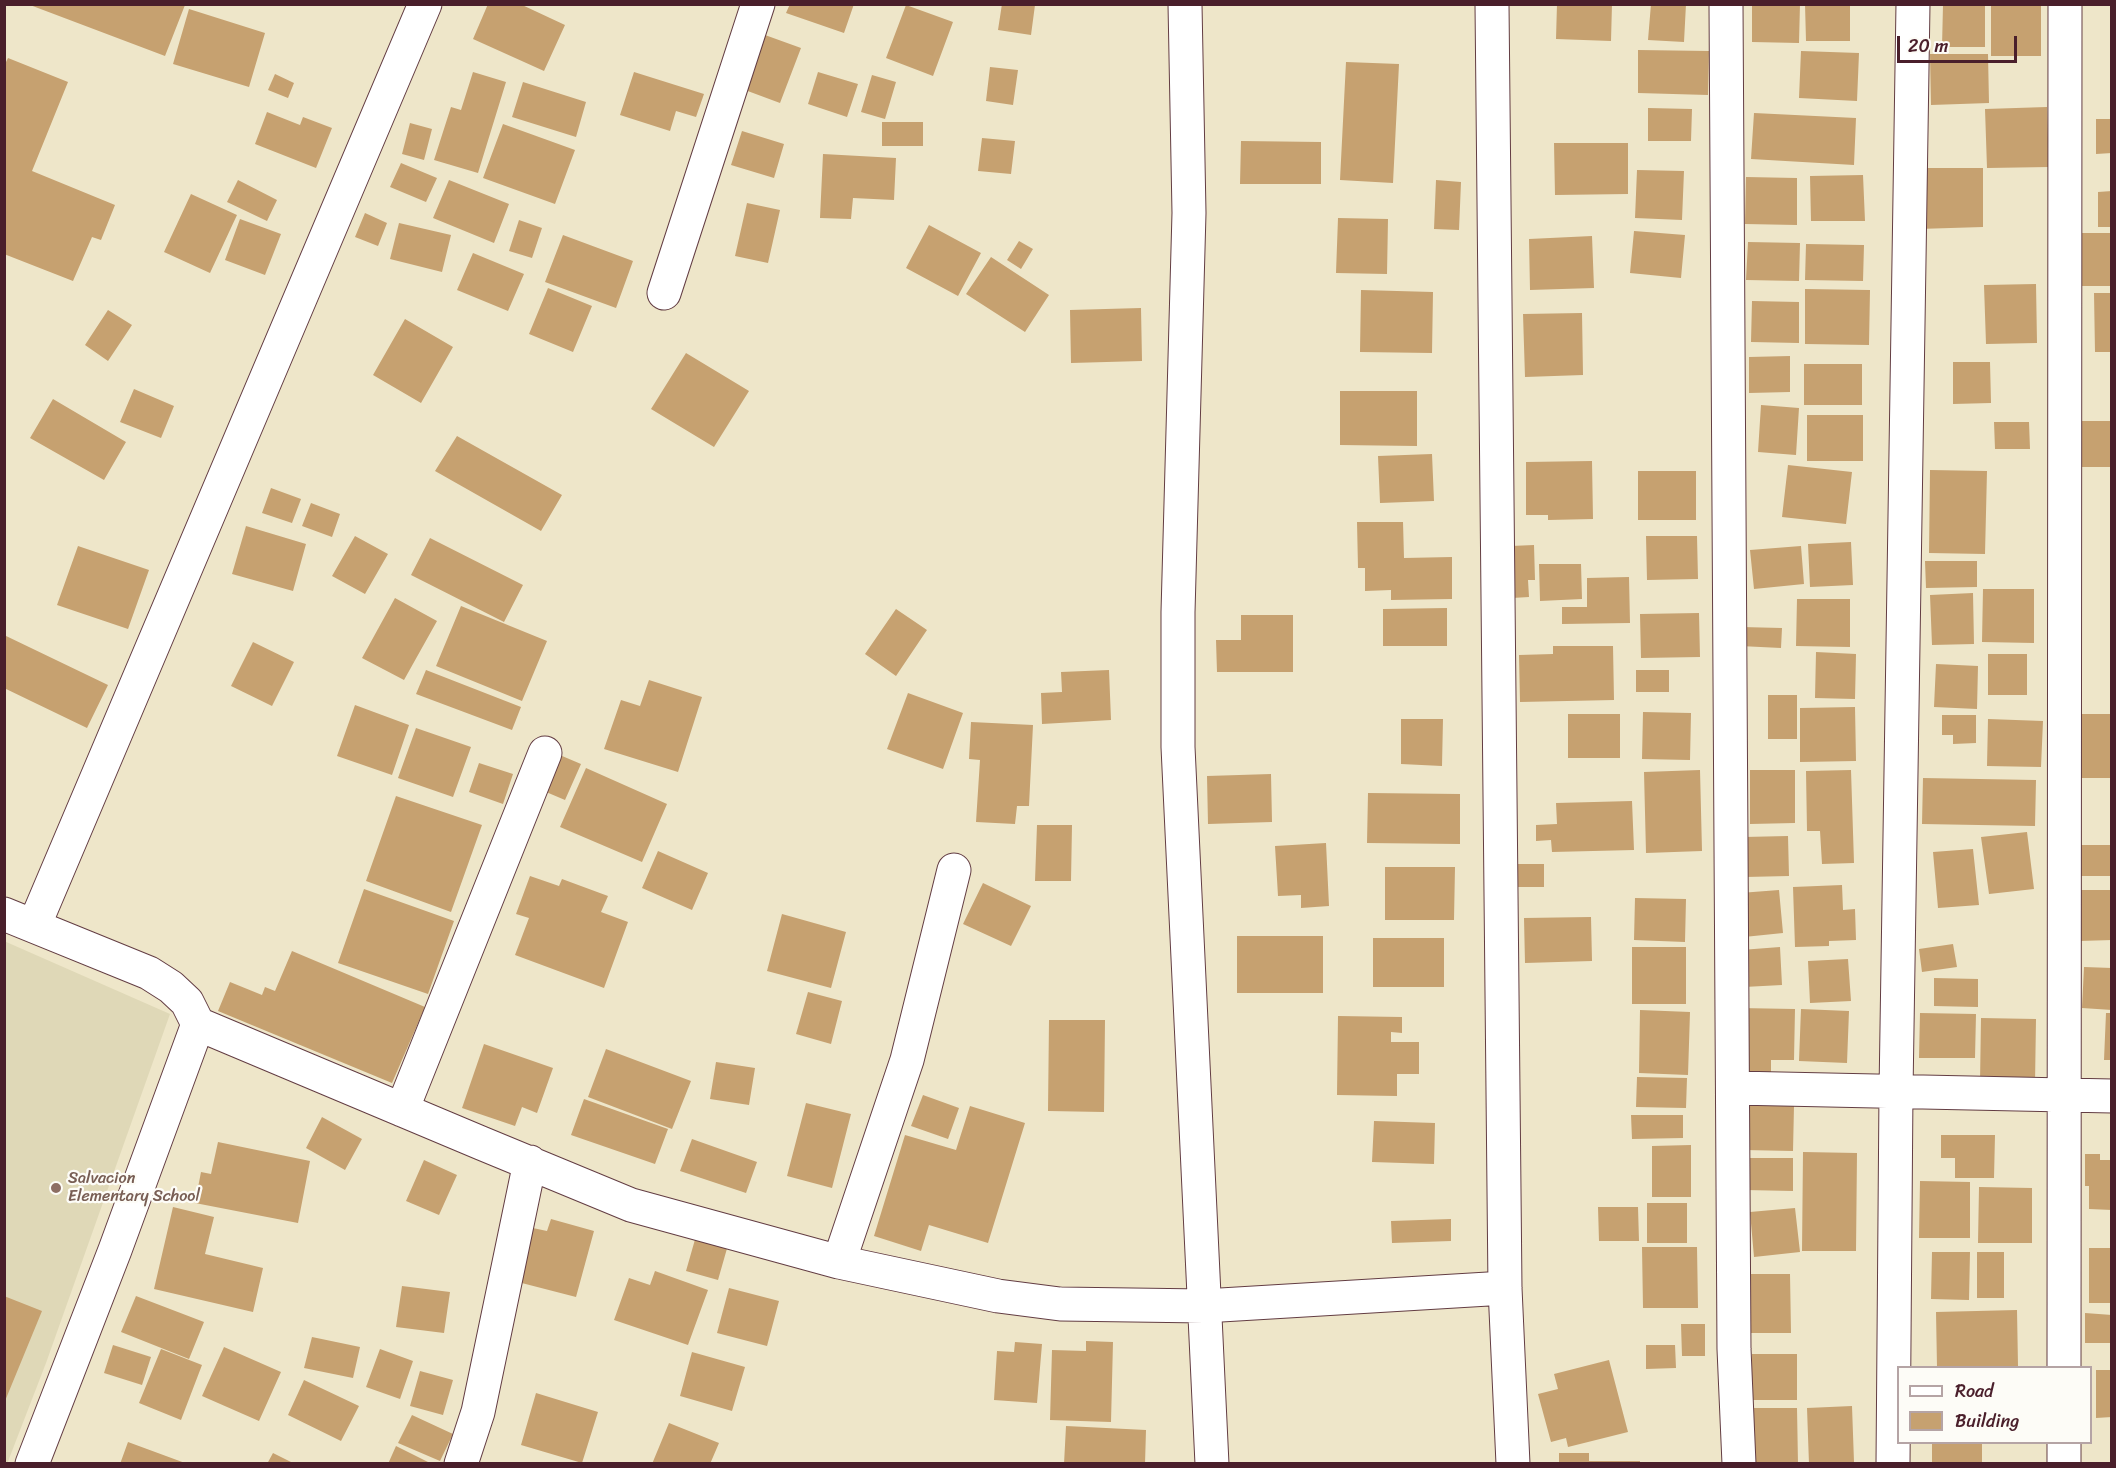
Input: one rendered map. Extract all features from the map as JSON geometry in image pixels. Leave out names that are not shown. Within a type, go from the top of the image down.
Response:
[{"type":"street","points":[[34,926],[425,4]]},
{"type":"street","points":[[664,293],[758,4]]},
{"type":"street","points":[[1185,4],[1189,213],[1178,612],[1178,747],[1212,1464]]},
{"type":"street","points":[[1492,4],[1505,1288],[1513,1464]]},
{"type":"street","points":[[1726,4],[1734,1349],[1739,1464]]},
{"type":"street","points":[[1893,1464],[1896,1091],[1913,4]]},
{"type":"street","points":[[2064,1366],[2065,4]]},
{"type":"street","points":[[402,1110],[545,753]]},
{"type":"street","points":[[839,1262],[907,1060],[954,870]]},
{"type":"street","points":[[4,914],[149,973],[171,987],[187,1002],[198,1024],[402,1110],[632,1205],[839,1262],[998,1296],[1060,1304],[1204,1306],[1505,1288]]},
{"type":"street","points":[[32,1464],[119,1239],[198,1024]]},
{"type":"street","points":[[1734,1088],[2112,1096]]},
{"type":"street","points":[[461,1464],[478,1412],[530,1162]]},
{"type":"street","points":[[2064,1444],[2064,1464]]},
{"type":"shaded area","name":"Salvacion Elementary School","points":[[4,941],[170,1014],[46,1363],[7,1464],[4,1463]]},
{"type":"building","points":[[488,4],[520,4],[565,25],[544,71],[473,39]]},
{"type":"building","points":[[790,4],[854,4],[844,33],[786,13]]},
{"type":"building","points":[[1002,4],[1035,5],[1031,35],[998,30]]},
{"type":"building","points":[[1557,4],[1612,4],[1611,41],[1556,39]]},
{"type":"building","points":[[1651,4],[1686,4],[1684,42],[1648,40]]},
{"type":"building","points":[[1752,4],[1800,4],[1799,43],[1752,42]]},
{"type":"building","points":[[1805,4],[1850,4],[1850,41],[1806,41]]},
{"type":"building","points":[[1991,4],[2041,4],[2041,56],[1991,56]]},
{"type":"building","points":[[30,5],[185,5],[165,56]]},
{"type":"building","points":[[906,5],[953,22],[933,76],[886,58]]},
{"type":"building","points":[[1943,5],[1985,5],[1985,47],[1942,47]]},
{"type":"building","points":[[189,9],[265,33],[249,87],[173,64]]},
{"type":"building","points":[[765,35],[801,48],[780,103],[745,90]]},
{"type":"building","points":[[1638,50],[1709,51],[1708,95],[1638,93]]},
{"type":"building","points":[[1801,51],[1859,53],[1857,101],[1799,98]]},
{"type":"building","points":[[1930,54],[1988,54],[1989,103],[1931,105]]},
{"type":"building","points":[[8,58],[68,82],[32,171],[115,205],[101,240],[92,237],[73,281],[4,254],[4,66]]},
{"type":"building","points":[[1346,62],[1399,64],[1393,183],[1340,180]]},
{"type":"building","points":[[990,67],[1018,70],[1013,105],[986,101]]},
{"type":"building","points":[[473,72],[506,82],[478,173],[434,160],[451,107],[461,110]]},
{"type":"building","points":[[634,72],[704,94],[696,117],[676,111],[670,131],[620,115]]},
{"type":"building","points":[[818,72],[858,84],[847,117],[808,104]]},
{"type":"building","points":[[275,74],[294,83],[288,98],[268,90]]},
{"type":"building","points":[[872,75],[896,82],[885,119],[861,112]]},
{"type":"building","points":[[523,82],[586,102],[576,137],[512,117]]},
{"type":"building","points":[[2047,107],[2049,167],[1987,168],[1985,109]]},
{"type":"building","points":[[1648,108],[1692,109],[1691,141],[1648,141]]},
{"type":"building","points":[[267,112],[300,125],[303,117],[332,128],[316,168],[255,144]]},
{"type":"building","points":[[1754,113],[1856,118],[1854,165],[1751,159]]},
{"type":"building","points":[[2096,119],[2112,119],[2112,153],[2096,154]]},
{"type":"building","points":[[882,122],[923,122],[923,146],[882,146]]},
{"type":"building","points":[[410,123],[432,129],[424,160],[402,154]]},
{"type":"building","points":[[503,124],[575,150],[555,204],[483,178]]},
{"type":"building","points":[[742,131],[784,144],[774,178],[731,165]]},
{"type":"building","points":[[982,138],[1015,141],[1011,174],[978,171]]},
{"type":"building","points":[[1241,141],[1321,142],[1321,184],[1240,184]]},
{"type":"building","points":[[1554,143],[1628,143],[1628,194],[1555,195]]},
{"type":"building","points":[[823,154],[896,158],[894,200],[853,198],[851,219],[820,218]]},
{"type":"building","points":[[401,163],[437,178],[426,202],[390,187]]},
{"type":"building","points":[[1924,168],[1983,168],[1983,227],[1918,229]]},
{"type":"building","points":[[1637,170],[1684,171],[1682,220],[1635,218]]},
{"type":"building","points":[[1863,175],[1865,221],[1811,221],[1810,176]]},
{"type":"building","points":[[1746,177],[1797,178],[1797,225],[1745,224]]},
{"type":"building","points":[[238,180],[277,200],[267,221],[227,202]]},
{"type":"building","points":[[449,180],[509,204],[494,243],[433,218]]},
{"type":"building","points":[[1436,180],[1461,182],[1459,230],[1434,229]]},
{"type":"building","points":[[2112,191],[2112,227],[2098,227],[2098,192]]},
{"type":"building","points":[[191,194],[237,215],[210,273],[164,252]]},
{"type":"building","points":[[747,203],[780,210],[768,263],[735,256]]},
{"type":"building","points":[[365,213],[387,223],[378,246],[355,237]]},
{"type":"building","points":[[1338,218],[1388,219],[1387,274],[1336,273]]},
{"type":"building","points":[[240,219],[281,234],[265,275],[225,260]]},
{"type":"building","points":[[519,220],[542,228],[532,258],[509,251]]},
{"type":"building","points":[[399,223],[451,235],[442,272],[390,259]]},
{"type":"building","points":[[929,225],[981,253],[958,296],[906,268]]},
{"type":"building","points":[[1634,231],[1685,235],[1681,278],[1630,273]]},
{"type":"building","points":[[2081,233],[2112,233],[2112,286],[2081,286]]},
{"type":"building","points":[[563,235],[633,261],[616,308],[545,282]]},
{"type":"building","points":[[1592,236],[1594,288],[1530,290],[1529,239]]},
{"type":"building","points":[[1019,241],[1033,249],[1021,269],[1007,260]]},
{"type":"building","points":[[1748,242],[1800,243],[1799,281],[1746,280]]},
{"type":"building","points":[[1806,244],[1864,245],[1863,281],[1805,280]]},
{"type":"building","points":[[473,253],[524,274],[508,311],[457,290]]},
{"type":"building","points":[[991,257],[1049,295],[1025,332],[966,294]]},
{"type":"building","points":[[2036,284],[2037,343],[1986,344],[1984,285]]},
{"type":"building","points":[[548,288],[592,306],[573,352],[529,334]]},
{"type":"building","points":[[1805,289],[1870,290],[1869,345],[1805,344]]},
{"type":"building","points":[[1361,290],[1433,292],[1432,353],[1360,352]]},
{"type":"building","points":[[2094,293],[2112,293],[2112,352],[2095,352]]},
{"type":"building","points":[[1752,301],[1799,302],[1799,343],[1751,342]]},
{"type":"building","points":[[1141,308],[1142,361],[1071,363],[1070,310]]},
{"type":"building","points":[[108,310],[132,325],[108,361],[85,345]]},
{"type":"building","points":[[1582,313],[1583,375],[1525,377],[1523,314]]},
{"type":"building","points":[[405,319],[453,347],[421,403],[373,375]]},
{"type":"building","points":[[686,353],[749,391],[714,447],[651,409]]},
{"type":"building","points":[[1790,356],[1790,392],[1749,393],[1749,357]]},
{"type":"building","points":[[1953,362],[1990,362],[1991,403],[1953,404]]},
{"type":"building","points":[[1804,364],[1862,364],[1862,405],[1804,405]]},
{"type":"building","points":[[134,389],[174,406],[161,438],[120,422]]},
{"type":"building","points":[[1340,391],[1417,391],[1417,446],[1340,445]]},
{"type":"building","points":[[53,399],[126,442],[104,480],[30,438]]},
{"type":"building","points":[[1761,405],[1799,408],[1796,455],[1758,452]]},
{"type":"building","points":[[1807,415],[1863,415],[1863,461],[1807,461]]},
{"type":"building","points":[[2081,421],[2112,421],[2112,467],[2081,467]]},
{"type":"building","points":[[1994,422],[2029,422],[2030,449],[1995,449]]},
{"type":"building","points":[[457,436],[562,495],[541,531],[435,471]]},
{"type":"building","points":[[1432,454],[1434,501],[1380,503],[1378,456]]},
{"type":"building","points":[[1592,461],[1593,519],[1548,520],[1548,515],[1526,515],[1526,462]]},
{"type":"building","points":[[1788,465],[1852,472],[1846,524],[1782,517]]},
{"type":"building","points":[[1930,470],[1987,471],[1985,554],[1929,553]]},
{"type":"building","points":[[1638,471],[1696,471],[1696,520],[1638,520]]},
{"type":"building","points":[[271,488],[301,499],[292,523],[262,513]]},
{"type":"building","points":[[311,503],[340,514],[332,537],[302,526]]},
{"type":"building","points":[[1357,522],[1403,522],[1404,558],[1452,557],[1452,599],[1391,600],[1391,590],[1365,591],[1365,568],[1358,568]]},
{"type":"building","points":[[246,526],[306,544],[293,591],[232,574]]},
{"type":"building","points":[[355,536],[388,554],[365,594],[332,576]]},
{"type":"building","points":[[1646,536],[1697,536],[1698,579],[1647,580]]},
{"type":"building","points":[[430,538],[523,585],[504,622],[411,575]]},
{"type":"building","points":[[1851,542],[1853,585],[1810,587],[1808,544]]},
{"type":"building","points":[[1534,545],[1535,580],[1528,580],[1529,597],[1512,598],[1511,546]]},
{"type":"building","points":[[78,546],[149,570],[128,629],[57,605]]},
{"type":"building","points":[[1801,546],[1804,584],[1754,589],[1750,550]]},
{"type":"building","points":[[1925,561],[1977,561],[1977,587],[1926,588]]},
{"type":"building","points":[[1539,564],[1581,564],[1582,599],[1540,601]]},
{"type":"building","points":[[1629,577],[1630,623],[1562,624],[1562,607],[1587,607],[1587,578]]},
{"type":"building","points":[[1983,589],[2034,589],[2034,643],[1982,642]]},
{"type":"building","points":[[1973,593],[1974,644],[1932,645],[1930,595]]},
{"type":"building","points":[[395,598],[437,621],[404,680],[362,658]]},
{"type":"building","points":[[1797,599],[1850,599],[1850,647],[1796,646]]},
{"type":"building","points":[[461,606],[547,641],[522,701],[436,666]]},
{"type":"building","points":[[1447,608],[1447,646],[1383,646],[1383,609]]},
{"type":"building","points":[[896,609],[927,630],[896,676],[865,654]]},
{"type":"building","points":[[1699,613],[1700,657],[1641,658],[1640,614]]},
{"type":"building","points":[[1241,615],[1293,615],[1293,672],[1217,672],[1216,640],[1241,640]]},
{"type":"building","points":[[1741,627],[1782,628],[1781,648],[1740,646]]},
{"type":"building","points":[[4,635],[108,685],[87,728],[4,688]]},
{"type":"building","points":[[253,642],[294,662],[272,706],[231,686]]},
{"type":"building","points":[[1553,646],[1613,646],[1614,700],[1520,702],[1519,655],[1553,654]]},
{"type":"building","points":[[1816,652],[1856,654],[1855,699],[1815,698]]},
{"type":"building","points":[[1988,654],[2027,654],[2027,695],[1988,695]]},
{"type":"building","points":[[1936,664],[1978,666],[1977,709],[1934,707]]},
{"type":"building","points":[[426,670],[521,707],[512,730],[416,694]]},
{"type":"building","points":[[1109,670],[1111,720],[1042,724],[1041,693],[1062,692],[1061,672]]},
{"type":"building","points":[[1636,670],[1669,670],[1669,692],[1636,692]]},
{"type":"building","points":[[649,680],[702,697],[678,772],[604,749],[621,700],[640,706]]},
{"type":"building","points":[[908,693],[963,713],[943,769],[887,749]]},
{"type":"building","points":[[1768,695],[1797,695],[1797,739],[1768,739]]},
{"type":"building","points":[[355,705],[409,725],[392,775],[337,756]]},
{"type":"building","points":[[1855,707],[1856,761],[1800,762],[1800,708]]},
{"type":"building","points":[[1643,712],[1691,713],[1690,760],[1642,759]]},
{"type":"building","points":[[1568,714],[1620,714],[1620,758],[1568,758]]},
{"type":"building","points":[[2080,714],[2112,714],[2112,778],[2080,778]]},
{"type":"building","points":[[1942,715],[1976,715],[1976,743],[1953,744],[1953,735],[1942,735]]},
{"type":"building","points":[[1401,719],[1443,719],[1442,766],[1401,764]]},
{"type":"building","points":[[1988,719],[2043,721],[2041,767],[1987,766]]},
{"type":"building","points":[[971,722],[1033,725],[1029,806],[1017,806],[1015,824],[976,822],[980,760],[969,759]]},
{"type":"building","points":[[416,728],[471,747],[453,797],[398,778]]},
{"type":"building","points":[[555,753],[581,764],[565,800],[539,789]]},
{"type":"building","points":[[479,763],[513,774],[503,804],[469,792]]},
{"type":"building","points":[[586,768],[667,804],[642,862],[560,827]]},
{"type":"building","points":[[1700,770],[1702,851],[1646,853],[1644,772]]},
{"type":"building","points":[[1750,770],[1795,770],[1795,823],[1750,824]]},
{"type":"building","points":[[1851,770],[1854,863],[1822,864],[1820,831],[1807,831],[1806,771]]},
{"type":"building","points":[[1271,774],[1272,822],[1208,824],[1207,776]]},
{"type":"building","points":[[1923,778],[2036,780],[2035,826],[1922,824]]},
{"type":"building","points":[[1368,793],[1460,794],[1460,844],[1367,843]]},
{"type":"building","points":[[396,796],[482,825],[451,912],[366,881]]},
{"type":"building","points":[[1632,801],[1634,850],[1552,852],[1551,840],[1536,841],[1536,825],[1557,824],[1556,803]]},
{"type":"building","points":[[1037,825],[1072,825],[1071,881],[1035,881]]},
{"type":"building","points":[[2027,832],[2034,889],[1989,894],[1981,837]]},
{"type":"building","points":[[1788,836],[1789,876],[1745,877],[1744,837]]},
{"type":"building","points":[[1326,843],[1329,906],[1301,908],[1301,895],[1278,896],[1275,846]]},
{"type":"building","points":[[2081,845],[2112,845],[2112,876],[2081,876]]},
{"type":"building","points":[[1973,849],[1979,905],[1938,908],[1933,852]]},
{"type":"building","points":[[658,851],[708,873],[692,910],[642,888]]},
{"type":"building","points":[[1513,864],[1544,864],[1544,887],[1514,887]]},
{"type":"building","points":[[1385,867],[1455,867],[1454,920],[1385,920]]},
{"type":"building","points":[[530,876],[559,886],[562,879],[608,896],[601,912],[628,922],[604,988],[515,955],[529,918],[516,914]]},
{"type":"building","points":[[983,883],[1031,906],[1011,946],[963,924]]},
{"type":"building","points":[[1842,885],[1843,910],[1855,909],[1856,940],[1829,941],[1829,946],[1795,947],[1793,887]]},
{"type":"building","points":[[364,889],[454,921],[428,994],[338,963]]},
{"type":"building","points":[[1779,890],[1783,933],[1744,937],[1740,893]]},
{"type":"building","points":[[2078,890],[2112,890],[2112,940],[2079,941]]},
{"type":"building","points":[[1635,898],[1686,899],[1685,942],[1634,940]]},
{"type":"building","points":[[782,914],[846,932],[831,988],[767,971]]},
{"type":"building","points":[[1591,917],[1592,961],[1525,963],[1524,918]]},
{"type":"building","points":[[1237,936],[1323,936],[1323,993],[1237,993]]},
{"type":"building","points":[[1373,938],[1444,938],[1444,987],[1373,987]]},
{"type":"building","points":[[1953,944],[1957,967],[1922,972],[1919,949]]},
{"type":"building","points":[[1632,947],[1686,947],[1686,1004],[1632,1004]]},
{"type":"building","points":[[1780,947],[1782,985],[1744,987],[1741,950]]},
{"type":"building","points":[[292,951],[425,1007],[392,1083],[218,1011],[230,982],[262,995],[265,987],[275,991]]},
{"type":"building","points":[[1848,959],[1851,1001],[1810,1003],[1808,961]]},
{"type":"building","points":[[2084,967],[2112,968],[2112,1010],[2082,1008]]},
{"type":"building","points":[[1934,978],[1978,979],[1978,1007],[1934,1006]]},
{"type":"building","points":[[808,992],[842,1001],[831,1044],[796,1034]]},
{"type":"building","points":[[1739,1008],[1795,1009],[1794,1060],[1771,1060],[1771,1079],[1738,1078]]},
{"type":"building","points":[[1801,1009],[1849,1011],[1847,1063],[1799,1061]]},
{"type":"building","points":[[1640,1010],[1690,1012],[1688,1075],[1639,1073]]},
{"type":"building","points":[[1920,1013],[1976,1014],[1975,1058],[1919,1058]]},
{"type":"building","points":[[2106,1013],[2112,1013],[2112,1060],[2104,1060]]},
{"type":"building","points":[[1338,1016],[1402,1017],[1402,1033],[1391,1032],[1391,1042],[1419,1042],[1419,1074],[1397,1074],[1397,1096],[1337,1095]]},
{"type":"building","points":[[1981,1018],[2036,1019],[2035,1084],[1980,1083]]},
{"type":"building","points":[[1049,1020],[1105,1020],[1104,1112],[1048,1111]]},
{"type":"building","points":[[484,1044],[553,1068],[537,1113],[522,1107],[515,1126],[462,1108]]},
{"type":"building","points":[[606,1049],[691,1081],[672,1129],[588,1097]]},
{"type":"building","points":[[716,1062],[755,1068],[749,1105],[710,1099]]},
{"type":"building","points":[[1637,1077],[1687,1078],[1686,1108],[1636,1107]]},
{"type":"building","points":[[923,1095],[959,1108],[948,1139],[911,1126]]},
{"type":"building","points":[[584,1099],[668,1129],[655,1164],[571,1135]]},
{"type":"building","points":[[806,1103],[851,1114],[832,1188],[787,1176]]},
{"type":"building","points":[[1745,1105],[1794,1106],[1793,1151],[1744,1150]]},
{"type":"building","points":[[970,1106],[1025,1123],[988,1243],[929,1225],[921,1251],[874,1236],[905,1135],[956,1150]]},
{"type":"building","points":[[1631,1115],[1683,1115],[1683,1138],[1632,1139]]},
{"type":"building","points":[[322,1117],[362,1139],[345,1170],[306,1148]]},
{"type":"building","points":[[1374,1121],[1435,1123],[1434,1164],[1372,1162]]},
{"type":"building","points":[[1941,1135],[1995,1135],[1994,1178],[1955,1178],[1955,1158],[1941,1158]]},
{"type":"building","points":[[692,1139],[757,1162],[746,1193],[680,1171]]},
{"type":"building","points":[[218,1142],[310,1161],[298,1223],[195,1203],[201,1172],[211,1174]]},
{"type":"building","points":[[1691,1145],[1691,1197],[1652,1197],[1652,1146]]},
{"type":"building","points":[[1803,1152],[1857,1153],[1856,1251],[1802,1251]]},
{"type":"building","points":[[2085,1154],[2100,1154],[2100,1160],[2112,1160],[2112,1210],[2089,1209],[2089,1186],[2085,1186]]},
{"type":"building","points":[[1746,1158],[1793,1158],[1793,1191],[1745,1190]]},
{"type":"building","points":[[424,1160],[457,1175],[439,1215],[406,1201]]},
{"type":"building","points":[[1920,1181],[1970,1182],[1970,1238],[1919,1238]]},
{"type":"building","points":[[1979,1187],[2032,1188],[2032,1243],[1978,1243]]},
{"type":"building","points":[[1647,1203],[1687,1203],[1687,1243],[1647,1243]]},
{"type":"building","points":[[173,1207],[214,1217],[205,1254],[263,1268],[253,1312],[154,1289]]},
{"type":"building","points":[[1598,1207],[1638,1207],[1639,1241],[1599,1241]]},
{"type":"building","points":[[1795,1208],[1800,1252],[1754,1257],[1750,1212]]},
{"type":"building","points":[[551,1219],[594,1231],[576,1297],[514,1281],[528,1227],[547,1231]]},
{"type":"building","points":[[1451,1219],[1451,1241],[1392,1243],[1391,1221]]},
{"type":"building","points":[[696,1236],[728,1245],[718,1280],[686,1271]]},
{"type":"building","points":[[1642,1247],[1697,1247],[1698,1308],[1643,1308]]},
{"type":"building","points":[[2089,1248],[2112,1248],[2112,1303],[2089,1303]]},
{"type":"building","points":[[1932,1252],[1970,1252],[1969,1300],[1931,1299]]},
{"type":"building","points":[[1977,1252],[2004,1252],[2004,1298],[1977,1298]]},
{"type":"building","points":[[655,1271],[708,1290],[688,1345],[614,1320],[629,1278],[650,1285]]},
{"type":"building","points":[[1746,1274],[1790,1274],[1791,1333],[1747,1333]]},
{"type":"building","points":[[402,1286],[450,1292],[444,1333],[396,1327]]},
{"type":"building","points":[[729,1288],[779,1301],[767,1346],[717,1333]]},
{"type":"building","points":[[4,1296],[42,1311],[5,1401],[4,1401]]},
{"type":"building","points":[[136,1296],[204,1322],[189,1359],[121,1332]]},
{"type":"building","points":[[2017,1310],[2018,1366],[1937,1366],[1936,1312]]},
{"type":"building","points":[[2085,1313],[2112,1315],[2112,1343],[2085,1343]]},
{"type":"building","points":[[1681,1324],[1705,1324],[1705,1356],[1682,1356]]},
{"type":"building","points":[[312,1337],[360,1347],[353,1378],[304,1368]]},
{"type":"building","points":[[1086,1341],[1113,1342],[1111,1422],[1050,1420],[1052,1350],[1086,1351]]},
{"type":"building","points":[[1015,1342],[1042,1344],[1037,1403],[994,1400],[997,1351],[1014,1352]]},
{"type":"building","points":[[113,1345],[151,1357],[142,1385],[104,1373]]},
{"type":"building","points":[[1646,1345],[1675,1345],[1676,1368],[1646,1369]]},
{"type":"building","points":[[224,1347],[281,1372],[259,1421],[202,1396]]},
{"type":"building","points":[[161,1349],[202,1365],[181,1420],[139,1403]]},
{"type":"building","points":[[380,1349],[413,1361],[400,1399],[366,1387]]},
{"type":"building","points":[[692,1352],[745,1367],[732,1411],[680,1396]]},
{"type":"building","points":[[1752,1354],[1797,1354],[1797,1400],[1752,1400]]},
{"type":"building","points":[[1609,1360],[1628,1432],[1568,1447],[1566,1438],[1551,1442],[1538,1394],[1558,1389],[1554,1374]]},
{"type":"building","points":[[2096,1370],[2112,1370],[2112,1417],[2096,1418]]},
{"type":"building","points":[[420,1371],[453,1380],[443,1415],[410,1406]]},
{"type":"building","points":[[304,1380],[359,1406],[341,1441],[288,1415]]},
{"type":"building","points":[[536,1393],[598,1412],[582,1463],[521,1445]]},
{"type":"building","points":[[1852,1406],[1854,1462],[1809,1464],[1807,1408]]},
{"type":"building","points":[[1749,1408],[1797,1408],[1798,1464],[1750,1464]]},
{"type":"building","points":[[412,1415],[453,1434],[440,1461],[398,1443]]},
{"type":"building","points":[[669,1423],[719,1443],[710,1464],[652,1464]]},
{"type":"building","points":[[1066,1426],[1146,1430],[1145,1464],[1064,1464]]},
{"type":"building","points":[[128,1442],[185,1463],[185,1464],[120,1464]]},
{"type":"building","points":[[1932,1444],[1982,1444],[1982,1463],[1932,1463]]},
{"type":"building","points":[[396,1446],[432,1464],[388,1464]]},
{"type":"building","points":[[273,1453],[295,1464],[267,1464]]},
{"type":"building","points":[[1559,1453],[1589,1453],[1589,1461],[1640,1461],[1640,1464],[1559,1464]]},
{"type":"place","name":"Salvacion Elementary School","points":[[56,1188]]}]
